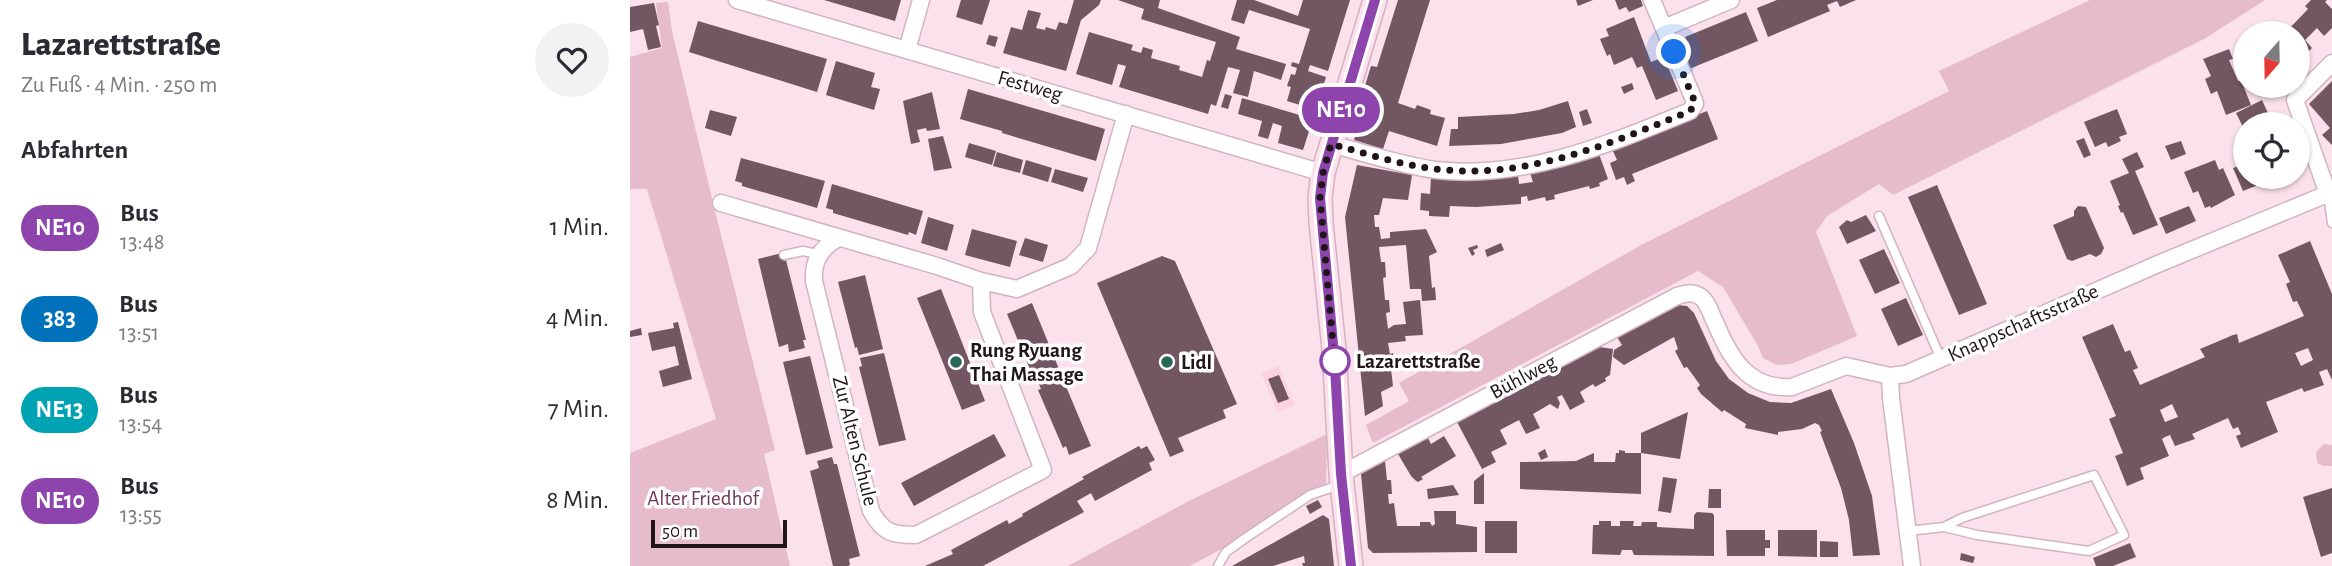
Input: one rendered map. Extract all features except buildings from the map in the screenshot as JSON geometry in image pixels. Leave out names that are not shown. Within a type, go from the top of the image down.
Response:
[{"type":"main road","points":[[1351,566],[1320,198],[1331,144],[1375,0]]},
{"type":"street","name":"Festweg","points":[[737,0],[1323,173]]},
{"type":"street","points":[[906,50],[921,0]]},
{"type":"street","points":[[1331,144],[1435,169],[1483,171],[1536,165],[1611,143],[1690,111],[1695,104],[1652,0]]},
{"type":"street","points":[[1664,28],[1731,0]]},
{"type":"street","points":[[2330,193],[2295,100],[2332,63]]},
{"type":"street","points":[[721,203],[981,281],[1017,289],[1071,266],[1088,248],[1126,114]]},
{"type":"street","name":"Knappschaftsstraße","points":[[1890,376],[1906,374],[2158,264],[2330,193]]},
{"type":"street","points":[[818,254],[838,238]]},
{"type":"street","name":"Zur Alten Schule","points":[[818,254],[813,268],[814,281],[871,511],[879,525],[895,535],[916,535],[1043,470],[982,313],[981,281]]},
{"type":"street","name":"Bühlweg","points":[[1342,479],[1677,296],[1694,293],[1705,301],[1727,351],[1742,369],[1758,381],[1792,387],[1846,366],[1890,376]]},
{"type":"street","points":[[1890,376],[1912,566]]},
{"type":"lane","points":[[2330,193],[2332,223]]},
{"type":"lane","points":[[1879,216],[1941,359]]},
{"type":"lane","points":[[784,255],[803,251],[818,254]]},
{"type":"lane","points":[[1908,531],[1944,527],[1977,535],[2089,551],[2124,535],[2094,475],[1962,518],[1944,527]]},
{"type":"lane","points":[[1219,566],[1226,552],[1247,537],[1310,495],[1342,479]]},
{"type":"shaded area","points":[[1279,366],[1295,405],[1277,412],[1261,373]]},
{"type":"green space","points":[[2090,0],[2265,0],[2204,39],[1893,195],[1879,184],[1827,216],[1816,232],[1857,336],[1791,364],[1777,365],[1763,358],[1723,287],[1698,271],[1373,443],[1366,425],[1409,401],[1399,383],[1643,244],[1949,91],[1939,71]]},
{"type":"green space","name":"Alter Friedhof","points":[[668,2],[672,31],[775,450],[764,454],[790,566],[630,566],[630,453],[716,419],[647,189],[630,189],[630,57],[662,48],[656,3]]},
{"type":"green space","points":[[1327,434],[1326,492],[1190,566],[1068,566],[1187,502]]},
{"type":"green space","points":[[2324,444],[2332,445],[2332,466],[2317,463],[2316,452]]},
{"type":"bus line","name":"NE10","points":[[1351,566],[1341,474],[1339,419],[1320,198],[1323,173],[1375,0]]},
{"type":"place","name":"Lazarettstraße","points":[[1335,361]]},
{"type":"place","name":"Rung Ryuang Thai Massage","points":[[956,362]]},
{"type":"place","name":"Lidl","points":[[1167,362]]},
{"type":"route","points":[[1335,361],[1335,367],[1320,198],[1331,144],[1435,169],[1483,171],[1536,165],[1611,143],[1690,111],[1695,104],[1694,100],[1674,52]]}]
